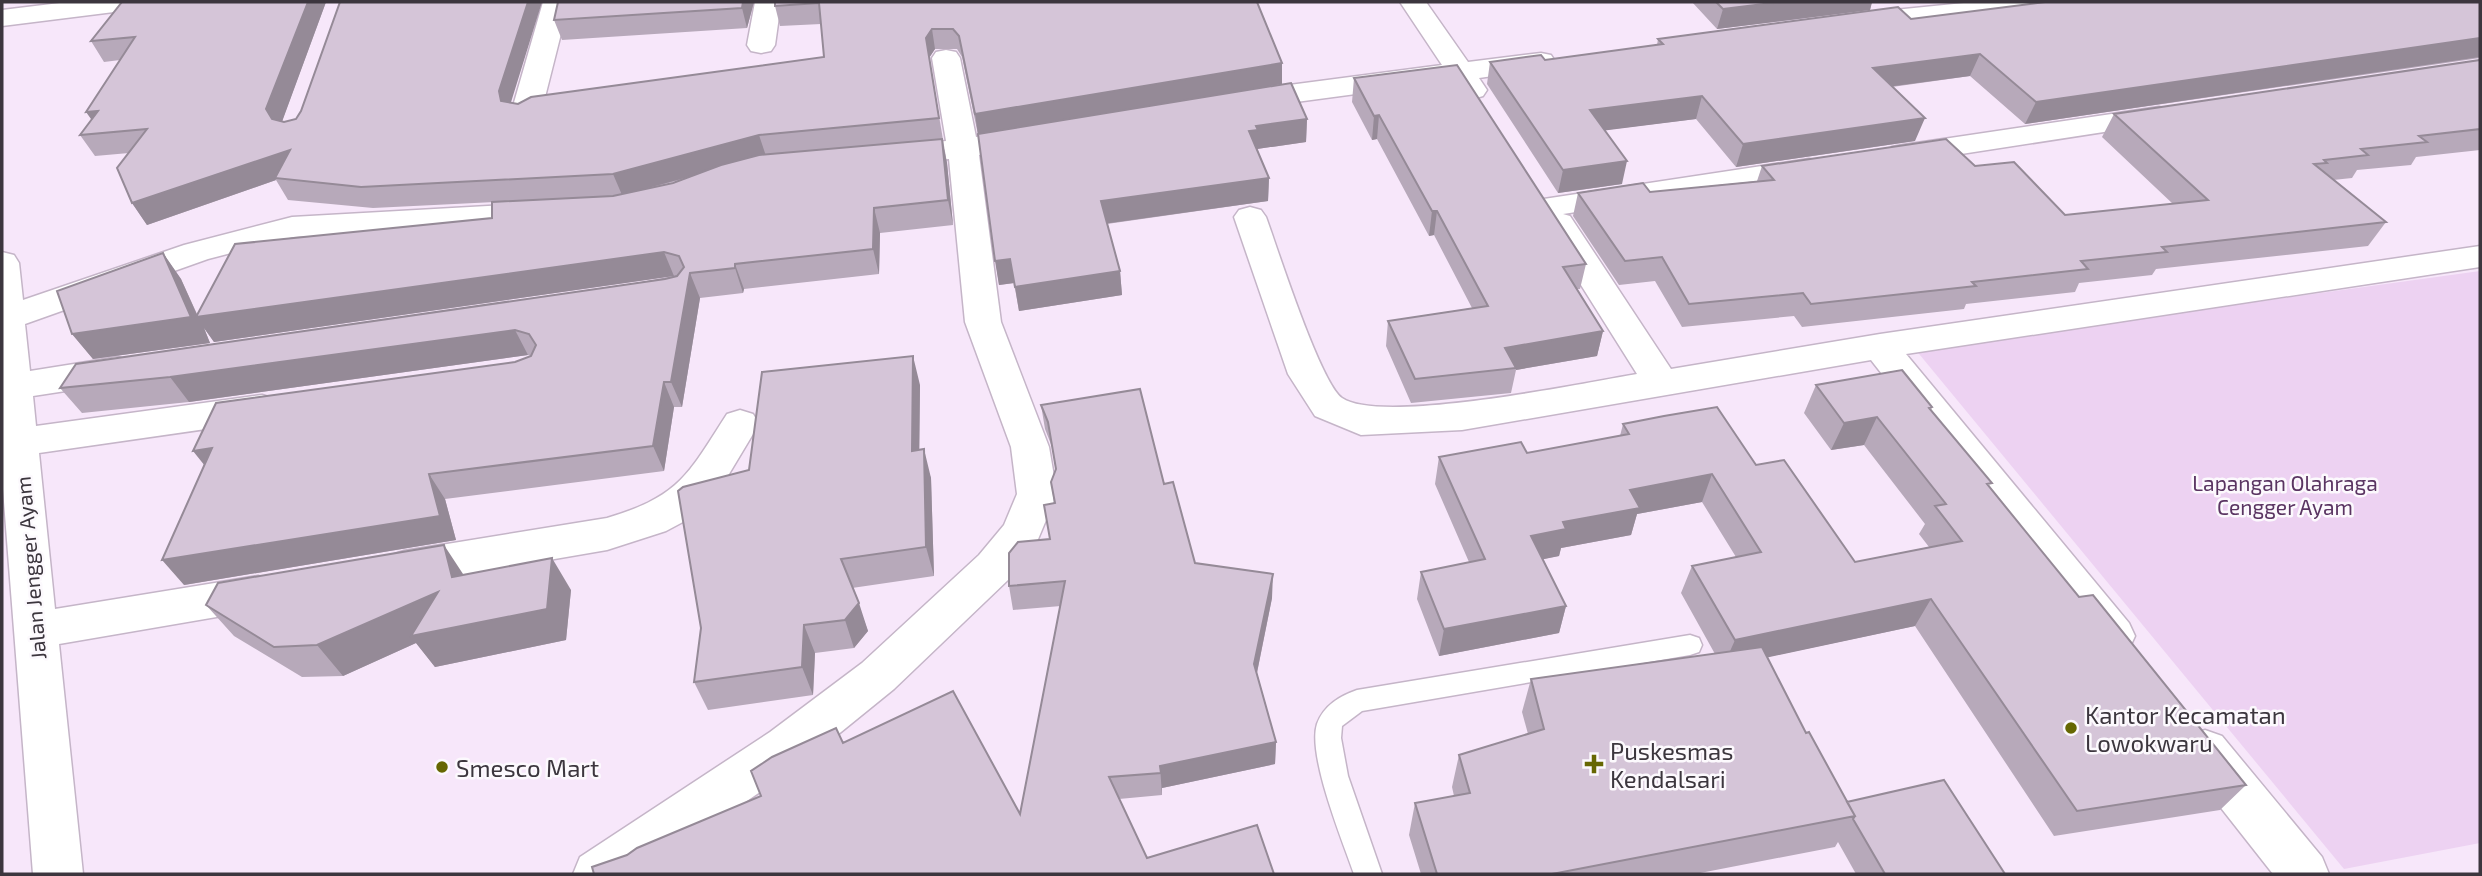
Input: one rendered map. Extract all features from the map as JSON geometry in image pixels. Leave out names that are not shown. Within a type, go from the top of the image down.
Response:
[{"type":"street","points":[[2,18],[130,2]]},
{"type":"street","points":[[526,113],[556,2]]},
{"type":"street","points":[[761,45],[768,2]]},
{"type":"street","points":[[1413,2],[1490,116]]},
{"type":"street","points":[[1830,25],[2050,2]]},
{"type":"street","points":[[1218,104],[1570,57]]},
{"type":"street","points":[[598,874],[787,747],[868,684],[976,585],[1021,533],[1037,494],[1036,483],[1030,447],[983,322],[963,149],[946,58]]},
{"type":"street","points":[[1877,158],[2192,111]]},
{"type":"street","points":[[870,158],[963,149],[1057,132]]},
{"type":"street","points":[[1662,384],[1541,195],[1836,164]]},
{"type":"street","points":[[7,318],[196,252],[292,228],[333,222],[566,212]]},
{"type":"street","points":[[1250,217],[1306,374],[1328,407],[1361,421],[1461,418],[1880,345],[2480,257]]},
{"type":"street","name":"Jalan Jengger Ayam","points":[[2,262],[18,442],[23,608],[58,874]]},
{"type":"street","points":[[1880,345],[2140,669]]},
{"type":"street","points":[[13,386],[151,366]]},
{"type":"street","points":[[18,442],[294,404]]},
{"type":"street","points":[[362,575],[607,534],[652,520],[682,504],[702,484],[740,424]]},
{"type":"street","points":[[23,608],[294,587]]},
{"type":"street","points":[[2183,723],[2304,874]]},
{"type":"lane","points":[[1368,874],[1328,750],[1328,728],[1333,717],[1343,709],[1357,701],[1689,645]]},
{"type":"green space","name":"Lapangan Olahraga Cengger Ayam","points":[[2480,271],[2480,843],[2344,869],[1915,349]]},
{"type":"building","points":[[122,2],[308,2],[266,109],[272,119],[284,122],[296,119],[301,111],[340,2],[528,2],[499,91],[501,101],[518,104],[531,97],[824,57],[819,3],[775,6],[775,2],[1257,2],[1282,63],[975,114],[959,36],[953,29],[932,29],[926,38],[939,118],[759,135],[613,174],[361,187],[275,178],[290,150],[132,203],[117,168],[147,129],[80,135],[98,111],[86,112],[135,37],[91,41]]},
{"type":"building","points":[[558,2],[743,2],[742,8],[554,20]]},
{"type":"building","points":[[1716,2],[1781,2],[1723,9]]},
{"type":"building","points":[[2045,2],[2480,2],[2480,38],[2036,102],[1980,54],[1873,68],[1925,118],[1743,144],[1702,96],[1590,110],[1627,161],[1563,170],[1490,62],[1541,55],[1545,60],[1663,44],[1658,39],[1898,7],[1911,19]]},
{"type":"building","points":[[2480,60],[2480,129],[2419,136],[2427,142],[2361,149],[2368,155],[2324,160],[2327,163],[2314,164],[2386,222],[2162,247],[2167,252],[2081,261],[2088,269],[1972,282],[1976,286],[1811,304],[1803,293],[1689,304],[1662,257],[1625,261],[1578,193],[1643,183],[1650,192],[1774,180],[1762,166],[1946,139],[1975,166],[2014,162],[2065,215],[2208,200],[2114,114]]},
{"type":"building","points":[[1457,65],[1586,264],[1563,267],[1603,331],[1505,348],[1516,368],[1415,379],[1388,321],[1488,306],[1437,211],[1432,211],[1379,115],[1374,116],[1354,78]]},
{"type":"building","points":[[1291,83],[1307,119],[1256,126],[1258,130],[1249,131],[1269,178],[1101,201],[1120,271],[1015,287],[1010,259],[995,261],[978,134]]},
{"type":"building","points":[[942,139],[948,200],[874,208],[873,249],[735,264],[735,268],[690,273],[671,382],[664,382],[653,446],[429,474],[440,516],[162,560],[212,448],[193,451],[216,403],[515,362],[531,356],[536,345],[529,334],[515,330],[170,377],[60,388],[76,364],[665,279],[677,276],[684,267],[679,256],[664,252],[196,317],[235,244],[492,218],[492,202],[613,196],[673,183],[721,165],[759,155]]},
{"type":"building","points":[[163,253],[191,317],[72,334],[57,291]]},
{"type":"building","points":[[913,356],[912,451],[924,449],[926,547],[841,559],[859,603],[845,620],[804,625],[802,667],[694,682],[701,628],[678,491],[683,487],[749,470],[762,372]]},
{"type":"building","points":[[1902,370],[1932,407],[1929,408],[1992,483],[1987,484],[2079,597],[2093,595],[2246,785],[2077,811],[1931,599],[1735,640],[1692,566],[1761,552],[1712,474],[1630,490],[1640,508],[1563,522],[1566,529],[1531,536],[1566,606],[1444,629],[1421,572],[1485,559],[1439,457],[1521,442],[1527,453],[1629,434],[1623,424],[1664,416],[1717,407],[1756,465],[1784,460],[1855,562],[1962,541],[1935,506],[1946,504],[1877,417],[1844,423],[1816,385]]},
{"type":"building","points":[[1140,389],[1164,484],[1173,482],[1195,563],[1273,574],[1254,664],[1276,742],[1160,766],[1161,773],[1109,777],[1147,858],[1257,825],[1274,874],[594,874],[592,867],[627,855],[637,848],[761,796],[751,771],[772,757],[836,728],[843,743],[953,691],[1020,814],[1065,581],[1009,586],[1009,553],[1018,542],[1050,539],[1044,505],[1055,503],[1051,482],[1056,469],[1048,422],[1041,405]]},
{"type":"building","points":[[444,545],[452,577],[552,558],[547,609],[411,636],[438,592],[317,645],[274,647],[206,605],[218,583]]},
{"type":"building","name":"Puskesmas Kendalsari","points":[[1762,647],[1806,733],[1809,732],[1855,816],[1552,874],[1437,874],[1415,803],[1470,793],[1459,755],[1544,729],[1531,679]]},
{"type":"building","points":[[1944,780],[2005,874],[1885,874],[1853,819],[1855,816],[1847,802]]},
{"type":"place","name":"Kantor Kecamatan Lowokwaru","points":[[2071,728]]},
{"type":"place","name":"Puskesmas Kendalsari","points":[[1594,764]]},
{"type":"place","name":"Smesco Mart","points":[[442,767]]}]
